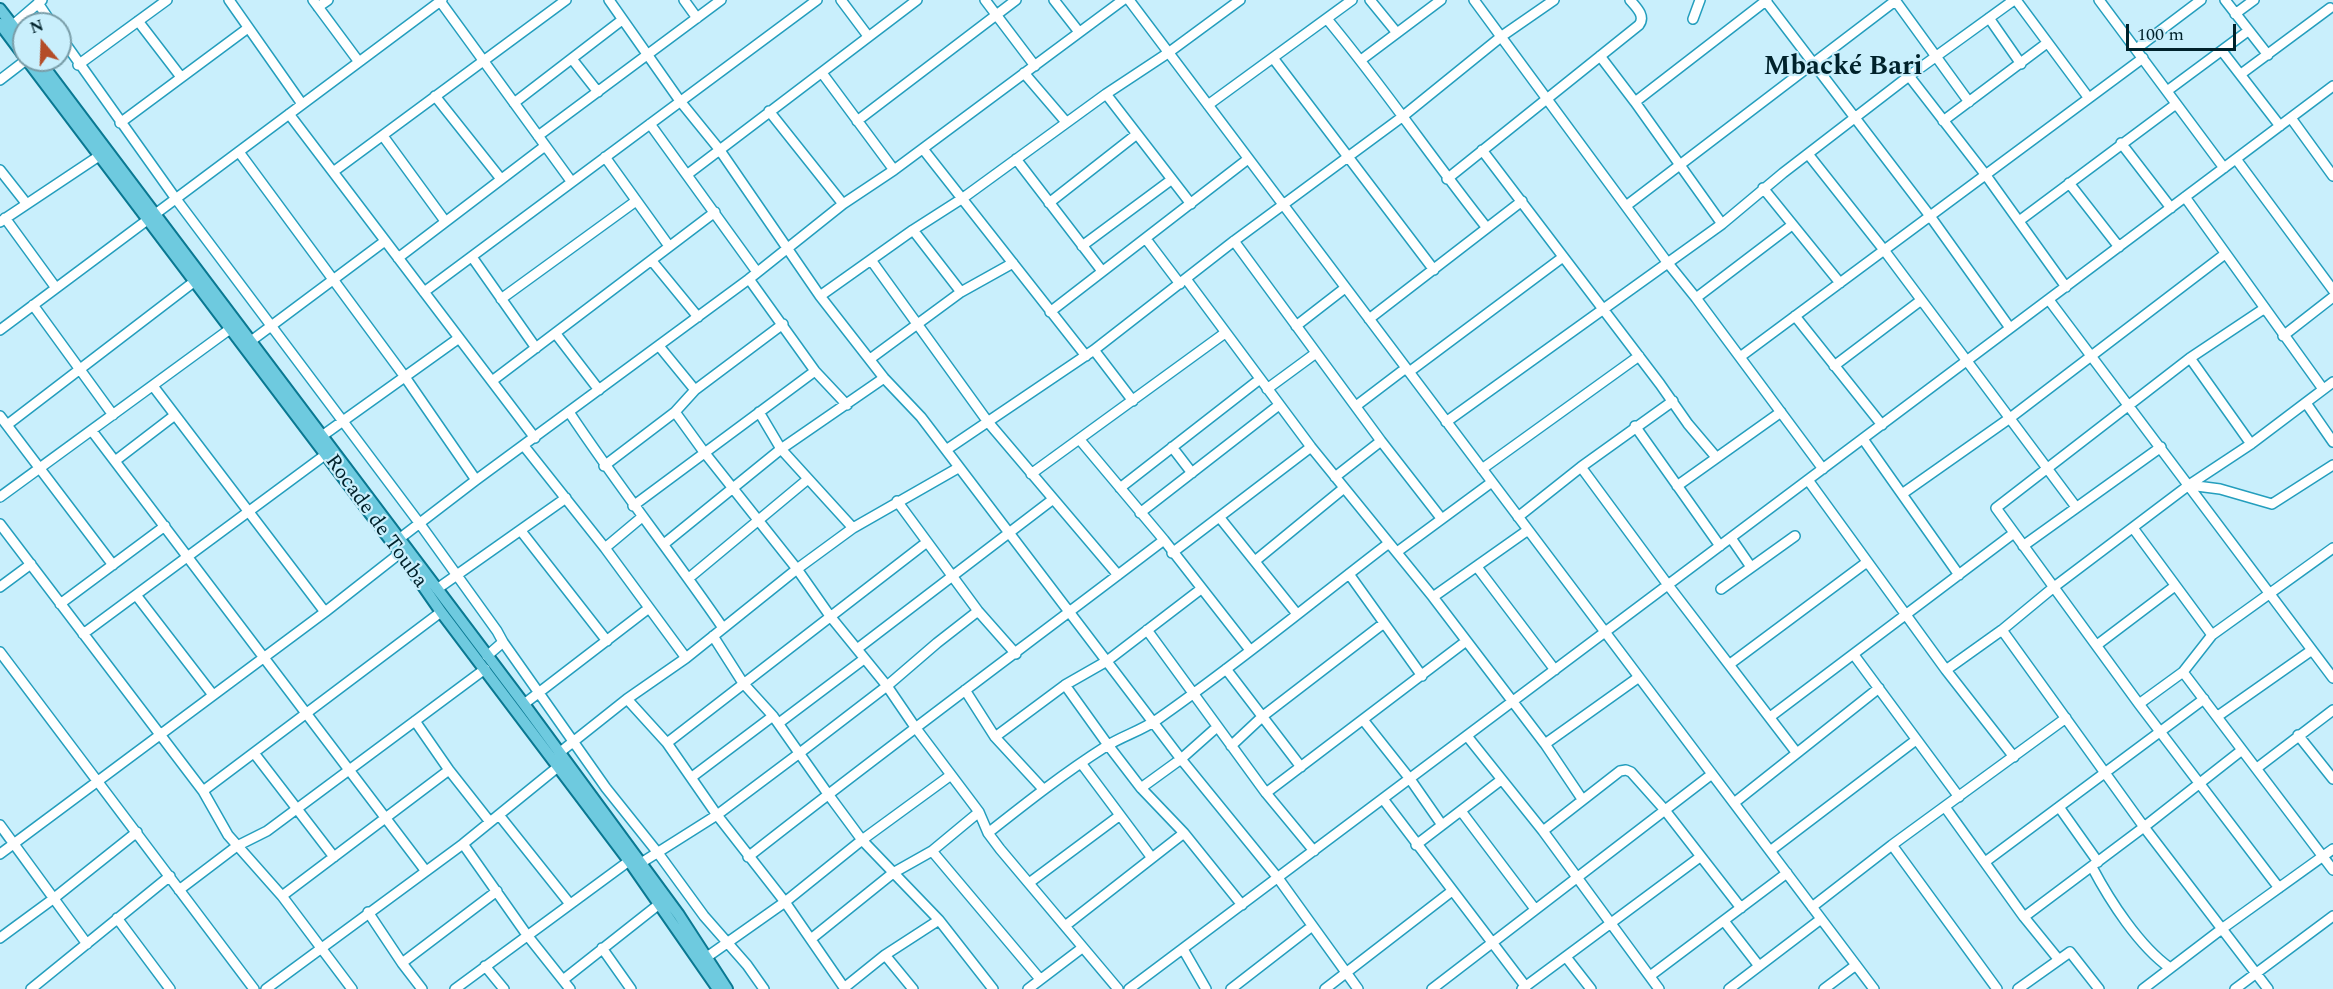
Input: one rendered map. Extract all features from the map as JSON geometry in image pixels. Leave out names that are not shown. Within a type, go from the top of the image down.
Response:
[{"type":"main road","points":[[0,9],[12,25]]},
{"type":"main road","points":[[0,24],[12,40]]},
{"type":"main road","name":"Rocade de Touba","points":[[37,72],[104,153]]},
{"type":"main road","name":"Rocade de Touba","points":[[47,72],[152,217],[251,341],[322,436],[402,547],[441,612],[629,861],[714,987]]},
{"type":"main road","name":"Rocade de Touba","points":[[152,217],[230,329],[326,454],[437,589],[524,704],[641,863],[728,989]]},
{"type":"street","points":[[78,65],[167,0]]},
{"type":"street","points":[[229,0],[302,104]]},
{"type":"street","points":[[328,0],[316,4],[359,62]]},
{"type":"street","points":[[333,172],[566,0]]},
{"type":"street","points":[[609,0],[647,56],[719,149],[820,296],[884,378],[921,417],[1181,759],[1278,878],[1311,927],[1358,989]]},
{"type":"street","points":[[684,0],[697,18]]},
{"type":"street","points":[[538,136],[721,0]]},
{"type":"street","points":[[424,292],[817,0]]},
{"type":"street","points":[[841,0],[868,36]]},
{"type":"street","points":[[985,0],[1035,66]]},
{"type":"street","points":[[857,120],[1016,0]]},
{"type":"street","points":[[1054,0],[1079,33]]},
{"type":"street","points":[[0,854],[325,612],[402,547],[420,524],[477,480],[749,279],[843,204],[923,149],[1123,0]]},
{"type":"street","points":[[1129,0],[1874,989]]},
{"type":"street","points":[[820,296],[913,230],[963,198],[1066,122],[1168,53],[1240,0]]},
{"type":"street","points":[[1208,105],[1352,0]]},
{"type":"street","points":[[1370,0],[1397,33]]},
{"type":"street","points":[[1361,60],[1441,0]]},
{"type":"street","points":[[1474,0],[1823,469]]},
{"type":"street","points":[[946,450],[1090,353],[1234,241],[1350,158],[1502,36],[1554,0]]},
{"type":"street","points":[[1447,178],[1642,21],[1638,9],[1630,0]]},
{"type":"street","points":[[1693,19],[1700,0]]},
{"type":"street","points":[[1635,102],[1766,0],[1813,65],[1930,216],[2010,328]]},
{"type":"street","points":[[1626,206],[1895,0],[1969,102]]},
{"type":"street","points":[[1446,422],[1722,224],[1763,188],[1910,76],[2015,0],[2088,97]]},
{"type":"street","points":[[2099,0],[2224,168]]},
{"type":"street","points":[[2136,49],[2188,4],[2201,0]]},
{"type":"street","points":[[2225,0],[2268,55]]},
{"type":"street","points":[[2235,14],[2254,0]]},
{"type":"street","points":[[27,12],[40,1]]},
{"type":"street","points":[[688,174],[914,1]]},
{"type":"street","points":[[0,330],[436,2],[483,60],[571,181]]},
{"type":"street","points":[[2241,74],[2329,6]]},
{"type":"street","points":[[1989,18],[2021,64]]},
{"type":"street","points":[[1327,19],[1361,60],[1447,178],[1487,228]]},
{"type":"street","points":[[514,103],[622,20]]},
{"type":"street","points":[[138,21],[181,77]]},
{"type":"street","points":[[120,123],[248,28]]},
{"type":"street","points":[[2167,91],[2248,31]]},
{"type":"street","points":[[1943,121],[2047,43]]},
{"type":"street","points":[[2222,51],[2280,126]]},
{"type":"street","points":[[72,55],[270,327],[420,524],[606,788],[704,916],[729,943],[764,989]]},
{"type":"street","points":[[1600,56],[1722,224]]},
{"type":"street","points":[[572,58],[598,92]]},
{"type":"street","points":[[1273,58],[1434,270]]},
{"type":"street","points":[[1740,357],[2143,58]]},
{"type":"street","points":[[822,73],[894,170]]},
{"type":"street","points":[[1024,73],[1066,122]]},
{"type":"street","points":[[1910,76],[2066,286]]},
{"type":"street","points":[[1130,989],[2333,86]]},
{"type":"street","points":[[1106,94],[1191,204]]},
{"type":"street","points":[[435,96],[501,179]]},
{"type":"street","points":[[2019,221],[2176,104]]},
{"type":"street","points":[[769,111],[843,204]]},
{"type":"street","points":[[289,114],[535,438]]},
{"type":"street","points":[[2291,118],[2333,176]]},
{"type":"street","points":[[650,124],[757,272]]},
{"type":"street","points":[[1049,203],[1137,134]]},
{"type":"street","points":[[383,136],[445,221]]},
{"type":"street","points":[[2121,143],[2171,208]]},
{"type":"street","points":[[398,258],[545,146]]},
{"type":"street","points":[[923,149],[1050,312],[1133,401]]},
{"type":"street","points":[[1482,150],[1673,401],[1688,424],[1716,457]]},
{"type":"street","points":[[238,152],[405,377],[477,480]]},
{"type":"street","points":[[56,288],[2,220],[104,153]]},
{"type":"street","points":[[1808,154],[1884,250],[2076,507]]},
{"type":"street","points":[[605,157],[669,246]]},
{"type":"street","points":[[1016,159],[1102,271]]},
{"type":"street","points":[[1050,312],[1248,159]]},
{"type":"street","points":[[2236,159],[2333,290]]},
{"type":"street","points":[[0,170],[26,203]]},
{"type":"street","points":[[1082,246],[1171,180]]},
{"type":"street","points":[[2069,183],[2119,247]]},
{"type":"street","points":[[1763,188],[1840,283]]},
{"type":"street","points":[[2185,197],[2323,389]]},
{"type":"street","points":[[501,299],[636,201]]},
{"type":"street","points":[[1369,319],[1522,201]]},
{"type":"street","points":[[492,381],[715,212]]},
{"type":"street","points":[[1696,298],[1792,225]]},
{"type":"street","points":[[913,230],[961,292]]},
{"type":"street","points":[[1146,239],[1225,333],[1311,447],[1433,597],[1465,642],[1545,744],[1582,800]]},
{"type":"street","points":[[251,341],[385,241]]},
{"type":"street","points":[[1234,241],[1381,441],[1441,518]]},
{"type":"street","points":[[1902,494],[2092,357],[2224,254]]},
{"type":"street","points":[[472,256],[536,348]]},
{"type":"street","points":[[1356,406],[1563,257]]},
{"type":"street","points":[[871,260],[988,422],[1118,575]]},
{"type":"street","points":[[652,261],[698,317]]},
{"type":"street","points":[[870,359],[961,292],[1013,263]]},
{"type":"street","points":[[749,279],[815,370],[847,405]]},
{"type":"street","points":[[7,425],[195,281]]},
{"type":"street","points":[[1296,326],[1345,288]]},
{"type":"street","points":[[2283,336],[2333,297]]},
{"type":"street","points":[[2049,300],[2333,678]]},
{"type":"street","points":[[1834,366],[1920,301]]},
{"type":"street","points":[[33,305],[113,415]]},
{"type":"street","points":[[2265,308],[2190,358],[1996,508],[2139,705],[2279,888]]},
{"type":"street","points":[[1795,316],[1882,425]]},
{"type":"street","points":[[604,466],[675,412],[695,390],[783,324]]},
{"type":"street","points":[[0,497],[230,329]]},
{"type":"street","points":[[1031,474],[1225,333]]},
{"type":"street","points":[[556,334],[599,390]]},
{"type":"street","points":[[322,436],[459,338]]},
{"type":"street","points":[[659,346],[695,390]]},
{"type":"street","points":[[1268,389],[1316,353]]},
{"type":"street","points":[[1482,469],[1639,356]]},
{"type":"street","points":[[2190,358],[2251,444]]},
{"type":"street","points":[[633,506],[815,370]]},
{"type":"street","points":[[664,544],[781,449],[884,378]]},
{"type":"street","points":[[1119,488],[1260,379]]},
{"type":"street","points":[[1946,670],[2002,630],[2054,587],[2189,485],[2251,444],[2333,382]]},
{"type":"street","points":[[153,386],[325,612]]},
{"type":"street","points":[[1518,517],[1581,466],[1673,401]]},
{"type":"street","points":[[2306,403],[2333,442]]},
{"type":"street","points":[[1140,513],[1279,405]]},
{"type":"street","points":[[1677,486],[1781,411]]},
{"type":"street","points":[[569,412],[604,466],[689,578],[723,628]]},
{"type":"street","points":[[675,412],[830,616],[887,686],[979,812],[988,833],[1118,989]]},
{"type":"street","points":[[759,412],[781,449],[853,528]]},
{"type":"street","points":[[115,461],[175,415]]},
{"type":"street","points":[[0,416],[113,565]]},
{"type":"street","points":[[1635,426],[1720,546]]},
{"type":"street","points":[[92,431],[425,870]]},
{"type":"street","points":[[1863,439],[1959,575]]},
{"type":"street","points":[[1080,440],[1164,540],[1250,650]]},
{"type":"street","points":[[1335,477],[1381,441]]},
{"type":"street","points":[[524,446],[605,548],[686,658]]},
{"type":"street","points":[[1172,447],[1192,473]]},
{"type":"street","points":[[1173,553],[1311,447]]},
{"type":"street","points":[[2024,546],[2161,447]]},
{"type":"street","points":[[83,634],[326,454]]},
{"type":"street","points":[[2189,485],[2220,489],[2272,504],[2333,465]]},
{"type":"street","points":[[1581,466],[1668,585],[1796,752]]},
{"type":"street","points":[[559,753],[853,528],[958,468]]},
{"type":"street","points":[[689,578],[808,479]]},
{"type":"street","points":[[1808,480],[1946,670],[2014,757]]},
{"type":"street","points":[[1397,552],[1492,482]]},
{"type":"street","points":[[1255,561],[1344,488]]},
{"type":"street","points":[[437,589],[566,498]]},
{"type":"street","points":[[857,649],[1052,500]]},
{"type":"street","points":[[897,501],[978,611],[1016,654]]},
{"type":"street","points":[[605,548],[642,517]]},
{"type":"street","points":[[1220,518],[1297,614]]},
{"type":"street","points":[[0,524],[203,791],[228,835],[282,896],[352,989]]},
{"type":"street","points":[[60,604],[165,526]]},
{"type":"street","points":[[2133,528],[2212,634]]},
{"type":"street","points":[[1433,597],[1528,530]]},
{"type":"street","points":[[521,531],[607,641]]},
{"type":"street","points":[[1770,717],[2014,533]]},
{"type":"street","points":[[1721,589],[1795,536]]},
{"type":"street","points":[[1731,538],[1751,567]]},
{"type":"street","points":[[748,857],[915,727],[1016,654],[1164,540]]},
{"type":"street","points":[[667,743],[927,542]]},
{"type":"street","points":[[988,833],[1043,789],[1081,763],[1108,745],[1154,722],[1193,695],[1389,543]]},
{"type":"street","points":[[2139,705],[2183,672],[2212,634],[2332,551]]},
{"type":"street","points":[[1730,663],[1868,562]]},
{"type":"street","points":[[0,587],[31,564]]},
{"type":"street","points":[[1477,567],[1555,670]]},
{"type":"street","points":[[1349,574],[1422,676]]},
{"type":"street","points":[[2097,645],[2175,586]]},
{"type":"street","points":[[995,737],[1065,685],[1107,661],[1201,589]]},
{"type":"street","points":[[136,595],[213,695]]},
{"type":"street","points":[[524,704],[649,608]]},
{"type":"street","points":[[641,863],[717,815],[887,686],[978,611]]},
{"type":"street","points":[[203,791],[441,612]]},
{"type":"street","points":[[1231,746],[1263,716],[1384,622]]},
{"type":"street","points":[[1147,630],[1266,793],[1314,851]]},
{"type":"street","points":[[2002,630],[2144,827],[2268,989]]},
{"type":"street","points":[[713,636],[743,683],[776,719],[862,840],[893,873],[908,885],[993,989]]},
{"type":"street","points":[[487,656],[503,642]]},
{"type":"street","points":[[1266,793],[1364,721],[1465,642]]},
{"type":"street","points":[[2218,716],[2312,650]]},
{"type":"street","points":[[0,652],[254,989]]},
{"type":"street","points":[[1854,655],[1959,797]]},
{"type":"street","points":[[692,777],[864,659]]},
{"type":"street","points":[[179,890],[237,846],[267,831],[484,669]]},
{"type":"street","points":[[1226,669],[1302,767]]},
{"type":"street","points":[[2183,672],[2333,870]]},
{"type":"street","points":[[1545,744],[1639,677]]},
{"type":"street","points":[[1065,685],[1141,788],[1184,833],[1242,904]]},
{"type":"street","points":[[1734,803],[1879,688]]},
{"type":"street","points":[[965,690],[995,737],[1043,789]]},
{"type":"street","points":[[627,699],[667,743],[717,815],[811,939],[844,988],[885,955],[939,921]]},
{"type":"street","points":[[1985,862],[2204,699]]},
{"type":"street","points":[[2257,768],[2333,710]]},
{"type":"street","points":[[1812,907],[1892,845],[2066,718]]},
{"type":"street","points":[[415,721],[449,770],[490,822]]},
{"type":"street","points":[[1364,721],[1410,779],[1442,825]]},
{"type":"street","points":[[1141,788],[1181,759],[1217,727]]},
{"type":"street","points":[[2298,735],[2333,779]]},
{"type":"street","points":[[1467,736],[1543,831],[1659,989]]},
{"type":"street","points":[[1770,851],[1916,740]]},
{"type":"street","points":[[2024,917],[2242,750]]},
{"type":"street","points":[[254,753],[334,857]]},
{"type":"street","points":[[1081,763],[1152,858]]},
{"type":"street","points":[[266,989],[463,844],[558,766]]},
{"type":"street","points":[[282,896],[449,770]]},
{"type":"street","points":[[1543,831],[1620,771],[1626,770],[1664,809],[1741,908]]},
{"type":"street","points":[[1434,988],[1712,774]]},
{"type":"street","points":[[707,957],[729,943],[862,840],[951,776]]},
{"type":"street","points":[[1416,845],[1501,780]]},
{"type":"street","points":[[1383,799],[1416,845],[1493,941],[1524,988],[1700,856]]},
{"type":"street","points":[[1945,807],[2024,917],[2059,960]]},
{"type":"street","points":[[2059,807],[2095,864],[2126,920],[2149,949],[2170,968]]},
{"type":"street","points":[[811,939],[893,873],[932,851],[979,812]]},
{"type":"street","points":[[1461,812],[1535,909]]},
{"type":"street","points":[[499,815],[570,904]]},
{"type":"street","points":[[1029,883],[1119,816]]},
{"type":"street","points":[[0,825],[87,944]]},
{"type":"street","points":[[0,938],[137,832]]},
{"type":"street","points":[[1065,926],[1184,833]]},
{"type":"street","points":[[463,844],[527,935],[570,989]]},
{"type":"street","points":[[1892,845],[1997,989]]},
{"type":"street","points":[[2143,989],[2333,849]]},
{"type":"street","points":[[932,851],[1040,979]]},
{"type":"street","points":[[455,989],[629,861]]},
{"type":"street","points":[[1650,976],[1787,873]]},
{"type":"street","points":[[31,989],[170,876]]},
{"type":"street","points":[[402,963],[497,891]]},
{"type":"street","points":[[1325,989],[1452,891]]},
{"type":"street","points":[[563,980],[658,905]]},
{"type":"street","points":[[368,912],[422,989]]},
{"type":"street","points":[[2235,989],[2333,916]]},
{"type":"street","points":[[117,918],[170,989]]},
{"type":"street","points":[[1731,988],[1821,919]]},
{"type":"street","points":[[1724,921],[1759,966]]},
{"type":"street","points":[[1232,989],[1311,927]]},
{"type":"street","points":[[602,948],[631,989]]},
{"type":"street","points":[[1028,989],[1082,948]]},
{"type":"street","points":[[1183,949],[1206,989]]},
{"type":"street","points":[[2018,989],[2071,953],[2099,989]]},
{"type":"street","points":[[885,955],[913,989]]},
{"type":"street","points":[[1566,957],[1591,989]]},
{"type":"street","points":[[1824,989],[1856,965]]},
{"type":"street","points":[[485,966],[504,989]]},
{"type":"district","name":"Mbacké Bari","points":[[1843,69]]}]
